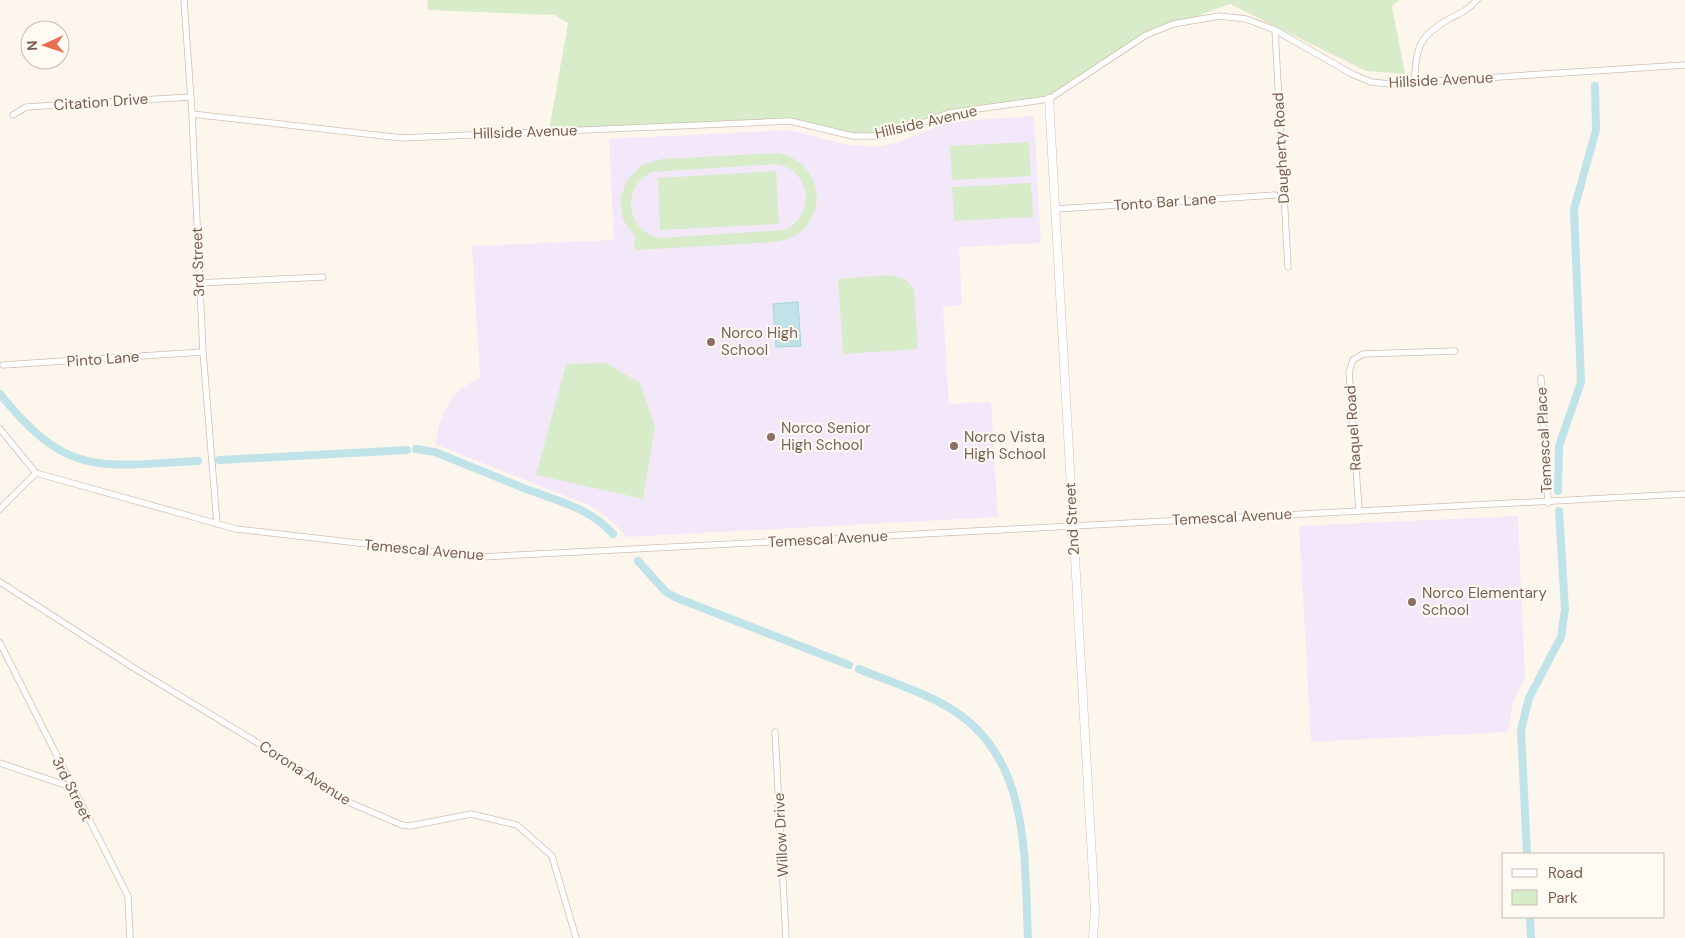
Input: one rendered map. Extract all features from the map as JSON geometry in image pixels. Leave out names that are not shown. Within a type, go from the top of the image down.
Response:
[{"type":"street","name":"3rd Street","points":[[184,0],[192,114],[202,352],[217,524]]},
{"type":"street","points":[[1414,83],[1417,51],[1425,35],[1451,18],[1467,12],[1477,0]]},
{"type":"street","name":"Hillside Avenue","points":[[192,114],[402,138],[790,121],[853,136],[874,136],[900,131],[949,113],[1049,99],[1146,35],[1173,24],[1219,16],[1246,19],[1275,30],[1352,74],[1371,82],[1390,84],[1685,65]]},
{"type":"street","name":"Daugherty Road","points":[[1275,30],[1288,266]]},
{"type":"street","name":"Citation Drive","points":[[13,114],[26,107],[191,97]]},
{"type":"street","name":"2nd Street","points":[[1049,99],[1095,911],[1093,938]]},
{"type":"street","name":"Tonto Bar Lane","points":[[1056,209],[1275,195]]},
{"type":"street","points":[[199,283],[323,277]]},
{"type":"street","name":"Raquel Road","points":[[1358,510],[1349,372],[1353,360],[1363,354],[1455,351]]},
{"type":"street","name":"Pinto Lane","points":[[3,366],[202,352]]},
{"type":"street","name":"Temescal Place","points":[[1541,378],[1548,503]]},
{"type":"street","points":[[0,430],[36,474],[0,510]]},
{"type":"street","name":"Temescal Avenue","points":[[36,474],[236,529],[327,541],[480,557],[1073,527],[1358,510],[1548,503],[1685,494]]},
{"type":"street","name":"Corona Avenue","points":[[0,582],[134,668],[291,763],[348,802],[402,825],[410,826],[471,814],[517,825],[552,856],[576,938]]},
{"type":"street","name":"3rd Street","points":[[0,643],[71,787],[128,896],[130,938]]},
{"type":"street","name":"Willow Drive","points":[[775,732],[786,938]]},
{"type":"street","points":[[0,763],[71,787]]},
{"type":"shaded area","name":"Norco High School","points":[[1034,116],[1041,243],[959,247],[962,305],[943,307],[949,404],[991,402],[998,517],[627,537],[614,523],[593,507],[435,444],[440,421],[451,400],[460,389],[480,377],[472,246],[614,240],[609,139],[790,130],[843,144],[877,147],[899,142],[948,122]]},
{"type":"shaded area","name":"Norco Elementary School","points":[[1518,516],[1525,678],[1513,703],[1508,732],[1311,742],[1299,526]]},
{"type":"green space","points":[[427,0],[1399,0],[1392,6],[1405,74],[1366,71],[1230,4],[1146,35],[1049,99],[949,113],[900,131],[853,136],[790,121],[549,131],[568,23],[554,15],[428,10]]},
{"type":"green space","points":[[1029,142],[1031,176],[952,180],[950,146]]},
{"type":"green space","points":[[777,153],[795,159],[807,170],[815,184],[817,199],[814,213],[806,227],[793,237],[775,242],[635,250],[634,240],[637,239],[623,220],[620,199],[627,180],[642,165],[662,159]],"holes":[[[776,164],[788,168],[803,183],[806,193],[802,214],[795,223],[785,230],[661,238],[649,234],[640,227],[634,218],[631,208],[635,188],[642,179],[652,172]]]},
{"type":"green space","points":[[776,171],[779,224],[660,230],[658,178]]},
{"type":"green space","points":[[1031,183],[1033,217],[954,221],[952,187]]},
{"type":"green space","points":[[890,275],[905,279],[914,288],[918,349],[843,354],[838,279]]},
{"type":"green space","points":[[606,363],[640,383],[655,427],[643,499],[536,475],[566,364]]},
{"type":"water","points":[[798,302],[801,346],[776,347],[773,304]]},
{"type":"waterway","points":[[1558,491],[1559,446],[1581,382],[1574,209],[1596,130],[1595,86]]},
{"type":"waterway","points":[[0,394],[45,441],[66,453],[87,461],[110,464],[198,461]]},
{"type":"waterway","points":[[416,449],[435,452],[526,489]]},
{"type":"waterway","points":[[219,460],[407,450]]},
{"type":"waterway","points":[[529,490],[585,512],[604,525],[613,534]]},
{"type":"waterway","points":[[1527,853],[1521,730],[1529,698],[1561,637],[1565,609],[1559,511]]},
{"type":"waterway","points":[[638,561],[666,592],[677,598],[849,665]]},
{"type":"waterway","points":[[859,669],[919,693],[953,710],[978,731],[997,755],[1010,783],[1018,812],[1026,875],[1028,938]]},
{"type":"waterway","points":[[1530,918],[1531,938]]},
{"type":"place","name":"Norco High School","points":[[711,342]]},
{"type":"place","name":"Norco Senior High School","points":[[771,437]]},
{"type":"place","name":"Norco Vista High School","points":[[954,446]]},
{"type":"place","name":"Norco Elementary School","points":[[1412,602]]}]
